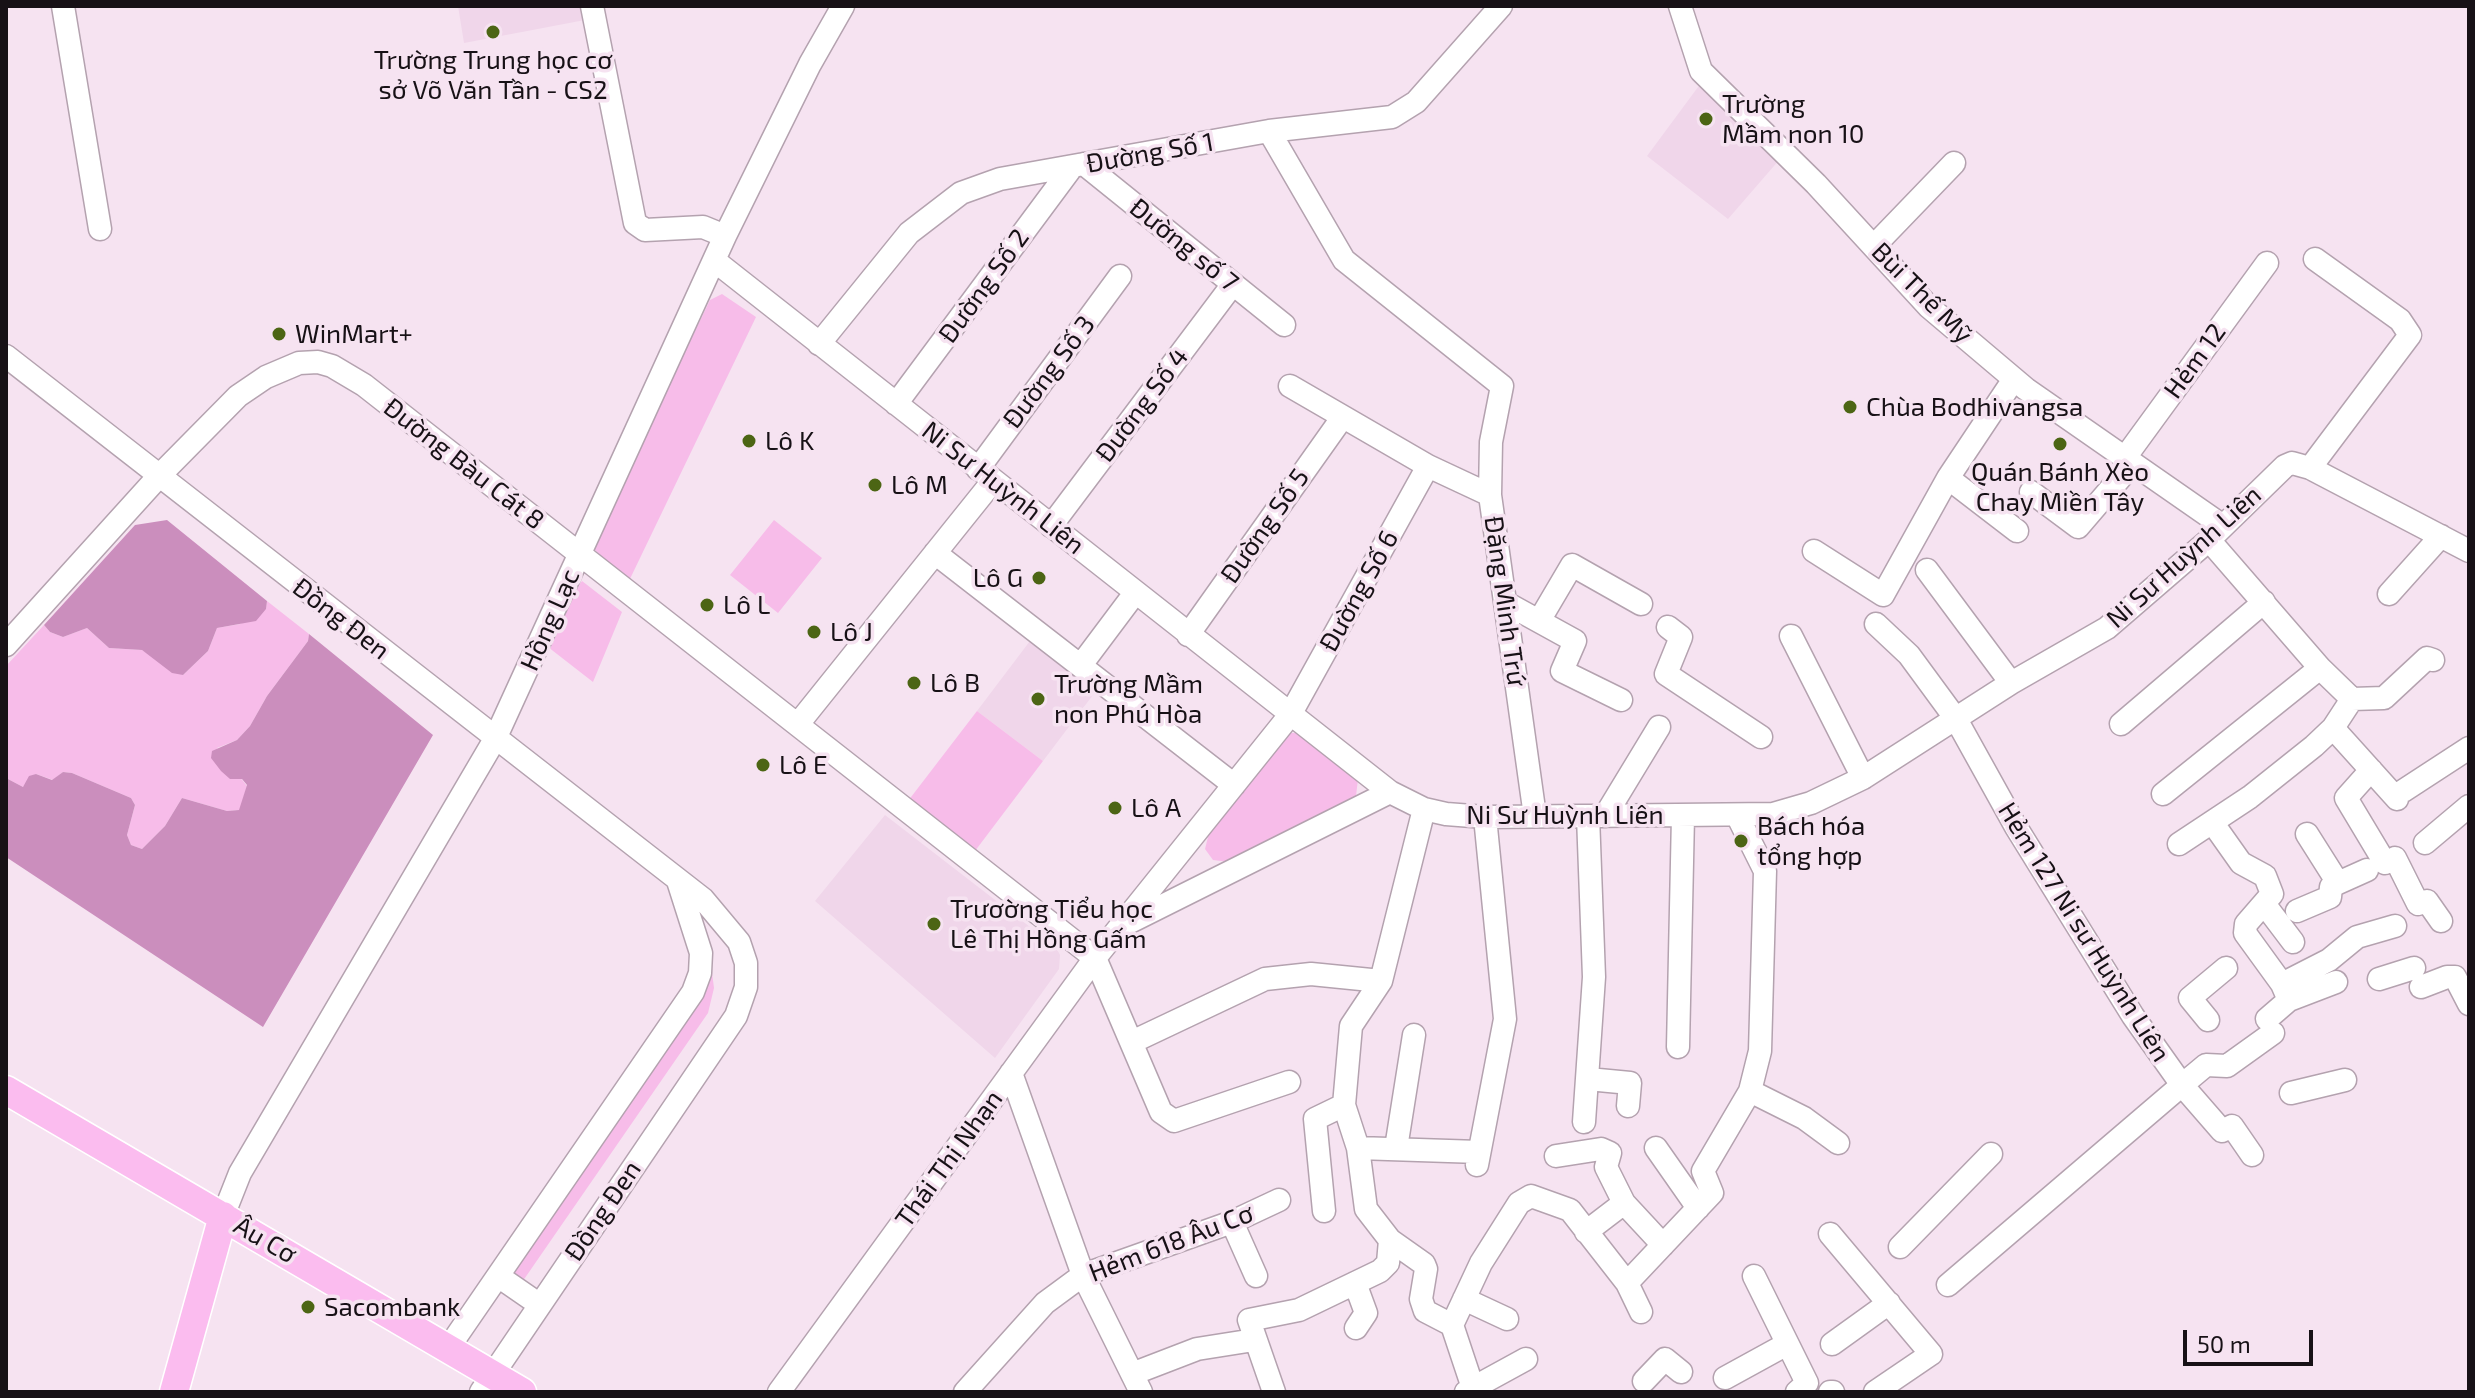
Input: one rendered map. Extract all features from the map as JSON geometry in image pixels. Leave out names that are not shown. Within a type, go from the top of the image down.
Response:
[{"type":"main road","name":"Âu Cơ","points":[[6,1090],[449,1347],[488,1383],[522,1392]]},
{"type":"main road","points":[[174,1392],[223,1216]]},
{"type":"street","points":[[63,6],[100,229]]},
{"type":"street","points":[[592,6],[634,221],[645,230],[703,227],[725,236]]},
{"type":"street","name":"Hồng Lạc","points":[[223,1216],[240,1173],[495,739],[725,236],[803,78],[843,6]]},
{"type":"street","name":"Đường Số 1","points":[[819,344],[909,233],[941,205],[991,182],[1269,131],[1377,121],[1405,111],[1439,79],[1501,6]]},
{"type":"street","name":"Bùi Thế Mỹ","points":[[1680,6],[1701,71],[1816,184],[1929,307],[2014,379],[2128,462],[2216,533],[2264,602],[2320,668],[2352,699]]},
{"type":"street","name":"Đặng Minh Trứ","points":[[1269,131],[1344,260],[1502,386],[1491,442],[1490,495],[1535,816]]},
{"type":"street","points":[[1874,246],[1954,163]]},
{"type":"street","name":"Đường số 7","points":[[1078,166],[1284,325]]},
{"type":"street","name":"Đường Số 2","points":[[896,404],[1078,166]]},
{"type":"street","points":[[2315,259],[2400,320],[2410,335],[2310,468],[2469,551]]},
{"type":"street","name":"Ni Sư Huỳnh Liên","points":[[715,261],[1390,792],[1424,809],[1485,817],[1773,814],[1811,803],[1863,778],[2011,683],[2107,628],[2216,533],[2285,466],[2292,463],[2310,468]]},
{"type":"street","name":"Hẻm 12","points":[[2031,492],[2078,527],[2128,462],[2267,263]]},
{"type":"street","name":"Đường Số 3","points":[[798,724],[935,553],[1120,276]]},
{"type":"street","name":"Đường Số 4","points":[[1051,526],[1233,284]]},
{"type":"street","name":"Đồng Đen","points":[[6,356],[678,880],[718,914],[739,942],[746,963],[744,997],[736,1016],[488,1383]]},
{"type":"street","name":"Đường Bàu Cát 8","points":[[6,645],[159,476],[247,389],[287,367],[318,362],[356,379],[1095,958]]},
{"type":"street","points":[[1814,551],[1883,595],[1948,478],[2014,379]]},
{"type":"street","points":[[1290,386],[1428,466],[1490,495]]},
{"type":"street","name":"Đường Số 5","points":[[1188,635],[1342,418]]},
{"type":"street","name":"Đường Số 6","points":[[1290,715],[1428,466]]},
{"type":"street","points":[[1948,478],[2017,531]]},
{"type":"street","points":[[2389,594],[2441,536]]},
{"type":"street","points":[[935,553],[1234,785]]},
{"type":"street","points":[[1539,621],[1572,565],[1641,604]]},
{"type":"street","points":[[1927,570],[2011,683]]},
{"type":"street","points":[[1081,665],[1135,593]]},
{"type":"street","points":[[2121,724],[2264,602]]},
{"type":"street","points":[[1506,603],[1575,641],[1562,671],[1621,700]]},
{"type":"street","name":"Hẻm 127 Ni sư Huỳnh Liên","points":[[1876,624],[1909,655],[1956,719],[2016,827],[2133,1016],[2182,1085],[1948,1285]]},
{"type":"street","points":[[1668,627],[1681,637],[1666,674],[1761,737]]},
{"type":"street","points":[[1791,636],[1863,778]]},
{"type":"street","points":[[2179,844],[2250,797],[2333,728],[2352,699],[2384,698],[2427,658],[2433,660]]},
{"type":"street","points":[[2163,794],[2320,668]]},
{"type":"street","name":"Thái Thị Nhạn","points":[[779,1392],[1095,958],[1290,715]]},
{"type":"street","points":[[1584,1122],[1594,977],[1596,816],[1659,727]]},
{"type":"street","points":[[2333,728],[2371,770],[2400,795],[2469,748]]},
{"type":"street","points":[[2371,770],[2346,798],[2382,864],[2418,904],[2427,901],[2441,921]]},
{"type":"street","name":"Thái Thị Nhạn","points":[[1120,927],[1390,792]]},
{"type":"street","points":[[2425,843],[2469,806]]},
{"type":"street","points":[[1424,809],[1381,981],[1351,1026],[1344,1105],[1358,1148],[1366,1209],[1390,1240],[1420,1260],[1426,1269],[1421,1299],[1425,1311],[1452,1325]]},
{"type":"street","points":[[1627,1283],[1712,1193],[1703,1171],[1750,1091],[1760,1051],[1765,871],[1737,815]]},
{"type":"street","points":[[1678,1047],[1683,816]]},
{"type":"street","points":[[1358,1148],[1396,1148],[1478,1158],[1505,1019],[1485,817]]},
{"type":"street","points":[[2212,822],[2241,863],[2265,876],[2272,894],[2246,924],[2245,933],[2286,992]]},
{"type":"street","points":[[2307,834],[2338,883]]},
{"type":"street","points":[[2297,911],[2330,897],[2331,887],[2338,883],[2382,864]]},
{"type":"street","name":"Đồng Đen","points":[[449,1347],[693,992],[700,973],[701,953],[678,880]]},
{"type":"street","points":[[2265,905],[2293,942]]},
{"type":"street","points":[[2252,1155],[2232,1126],[2222,1131],[2182,1085],[2206,1065],[2227,1066],[2270,1026],[2286,992],[2357,937],[2395,926]]},
{"type":"street","points":[[1095,958],[1161,1112],[1174,1121],[1289,1082]]},
{"type":"street","points":[[2208,1020],[2190,998],[2226,968]]},
{"type":"street","points":[[1132,1042],[1265,979],[1311,974],[1381,981]]},
{"type":"street","points":[[2379,979],[2455,977],[2469,1004]]},
{"type":"street","points":[[2286,992],[2336,982]]},
{"type":"street","points":[[1396,1148],[1414,1035]]},
{"type":"street","points":[[1011,1073],[1083,1275],[1136,1383],[1197,1349],[1252,1330],[1355,1283],[1388,1263],[1390,1240]]},
{"type":"street","points":[[1588,1079],[1630,1083],[1628,1106]]},
{"type":"street","points":[[2291,1093],[2345,1080]]},
{"type":"street","points":[[1750,1091],[1804,1118],[1838,1143]]},
{"type":"street","points":[[1324,1211],[1315,1119],[1344,1105]]},
{"type":"street","points":[[1656,1148],[1698,1208]]},
{"type":"street","points":[[1556,1156],[1601,1149],[1610,1153],[1606,1167],[1624,1203],[1663,1245]]},
{"type":"street","points":[[1900,1247],[1991,1154]]},
{"type":"street","points":[[1526,1359],[1471,1391],[1452,1325],[1481,1263],[1519,1203],[1531,1196],[1570,1210],[1627,1283],[1641,1312]]},
{"type":"street","name":"Hẻm 618 Âu Cơ","points":[[965,1392],[1045,1303],[1083,1275],[1232,1222],[1279,1200]]},
{"type":"street","points":[[1586,1232],[1624,1203]]},
{"type":"street","points":[[1232,1222],[1256,1276]]},
{"type":"street","points":[[1830,1234],[1931,1354],[1875,1392]]},
{"type":"street","points":[[498,1276],[540,1305]]},
{"type":"street","points":[[1754,1276],[1806,1389]]},
{"type":"street","points":[[1355,1283],[1366,1313],[1356,1328]]},
{"type":"street","points":[[1464,1299],[1507,1319]]},
{"type":"street","points":[[1832,1344],[1889,1303]]},
{"type":"street","points":[[1252,1330],[1274,1392]]},
{"type":"street","points":[[1725,1378],[1787,1344]]},
{"type":"street","points":[[1645,1388],[1665,1359],[1681,1372]]},
{"type":"shaded area","name":"Trường Trung học cơ sở Võ Văn Tần - CS2","points":[[458,6],[583,6],[585,20],[464,43]]},
{"type":"shaded area","name":"Trường Mầm non 10","points":[[1701,83],[1780,159],[1728,219],[1647,156]]},
{"type":"shaded area","points":[[722,294],[756,317],[628,583],[591,546],[710,300]]},
{"type":"shaded area","points":[[167,520],[267,601],[266,609],[256,621],[217,628],[208,651],[183,675],[172,673],[142,650],[109,648],[87,628],[63,637],[50,632],[44,625],[135,525]]},
{"type":"shaded area","points":[[774,520],[822,558],[778,613],[730,575]]},
{"type":"shaded area","points":[[582,581],[622,612],[593,682],[548,647],[573,592]]},
{"type":"shaded area","points":[[267,601],[309,634],[308,641],[267,696],[250,726],[237,740],[217,748],[247,786],[240,810],[227,811],[182,798],[165,826],[142,849],[131,845],[127,835],[135,805],[131,798],[72,773],[63,772],[53,780],[36,774],[23,787],[6,778],[6,666],[44,625],[50,632],[63,637],[87,628],[109,648],[142,650],[183,675],[208,651],[217,628],[240,624],[266,609]]},
{"type":"shaded area","points":[[309,634],[433,735],[263,1027],[6,857],[6,778],[23,787],[29,776],[36,774],[52,780],[63,772],[72,773],[131,798],[135,805],[127,835],[131,845],[142,849],[165,826],[182,798],[227,811],[239,810],[247,785],[242,779],[230,779],[221,771],[211,758],[212,751],[237,740],[250,726],[267,696],[308,641]]},
{"type":"shaded area","name":"Trường Mầm non Phú Hòa","points":[[1033,637],[1099,687],[1043,761],[977,711]]},
{"type":"shaded area","points":[[977,711],[1043,761],[975,851],[908,801]]},
{"type":"shaded area","points":[[1291,733],[1300,733],[1358,779],[1356,796],[1229,862],[1213,860],[1205,849],[1209,833]]},
{"type":"shaded area","name":"Trươờng Tiểu học Lê Thị Hồng Gấm","points":[[885,815],[1056,947],[1060,955],[1059,969],[995,1058],[815,901]]},
{"type":"shaded area","points":[[708,943],[714,988],[708,1013],[518,1288],[505,1278],[697,1006],[708,982]]},
{"type":"place","name":"Trường Trung học cơ sở Võ Văn Tần - CS2","points":[[493,32]]},
{"type":"place","name":"Trường Mầm non 10","points":[[1706,119]]},
{"type":"place","name":"WinMart+","points":[[279,334]]},
{"type":"place","name":"Chùa Bodhivangsa","points":[[1850,407]]},
{"type":"place","name":"Lô K","points":[[749,441]]},
{"type":"place","name":"Quán Bánh Xèo Chay Miền Tây","points":[[2060,444]]},
{"type":"place","name":"Lô M","points":[[875,485]]},
{"type":"place","name":"Lô G","points":[[1039,578]]},
{"type":"place","name":"Lô L","points":[[707,605]]},
{"type":"place","name":"Lô J","points":[[814,632]]},
{"type":"place","name":"Lô B","points":[[914,683]]},
{"type":"place","name":"Trường Mầm non Phú Hòa","points":[[1038,699]]},
{"type":"place","name":"Lô E","points":[[763,765]]},
{"type":"place","name":"Lô A","points":[[1115,808]]},
{"type":"place","name":"Bách hóa tổng hợp","points":[[1741,841]]},
{"type":"place","name":"Trươờng Tiểu học Lê Thị Hồng Gấm","points":[[934,924]]},
{"type":"place","name":"Sacombank","points":[[308,1307]]}]
